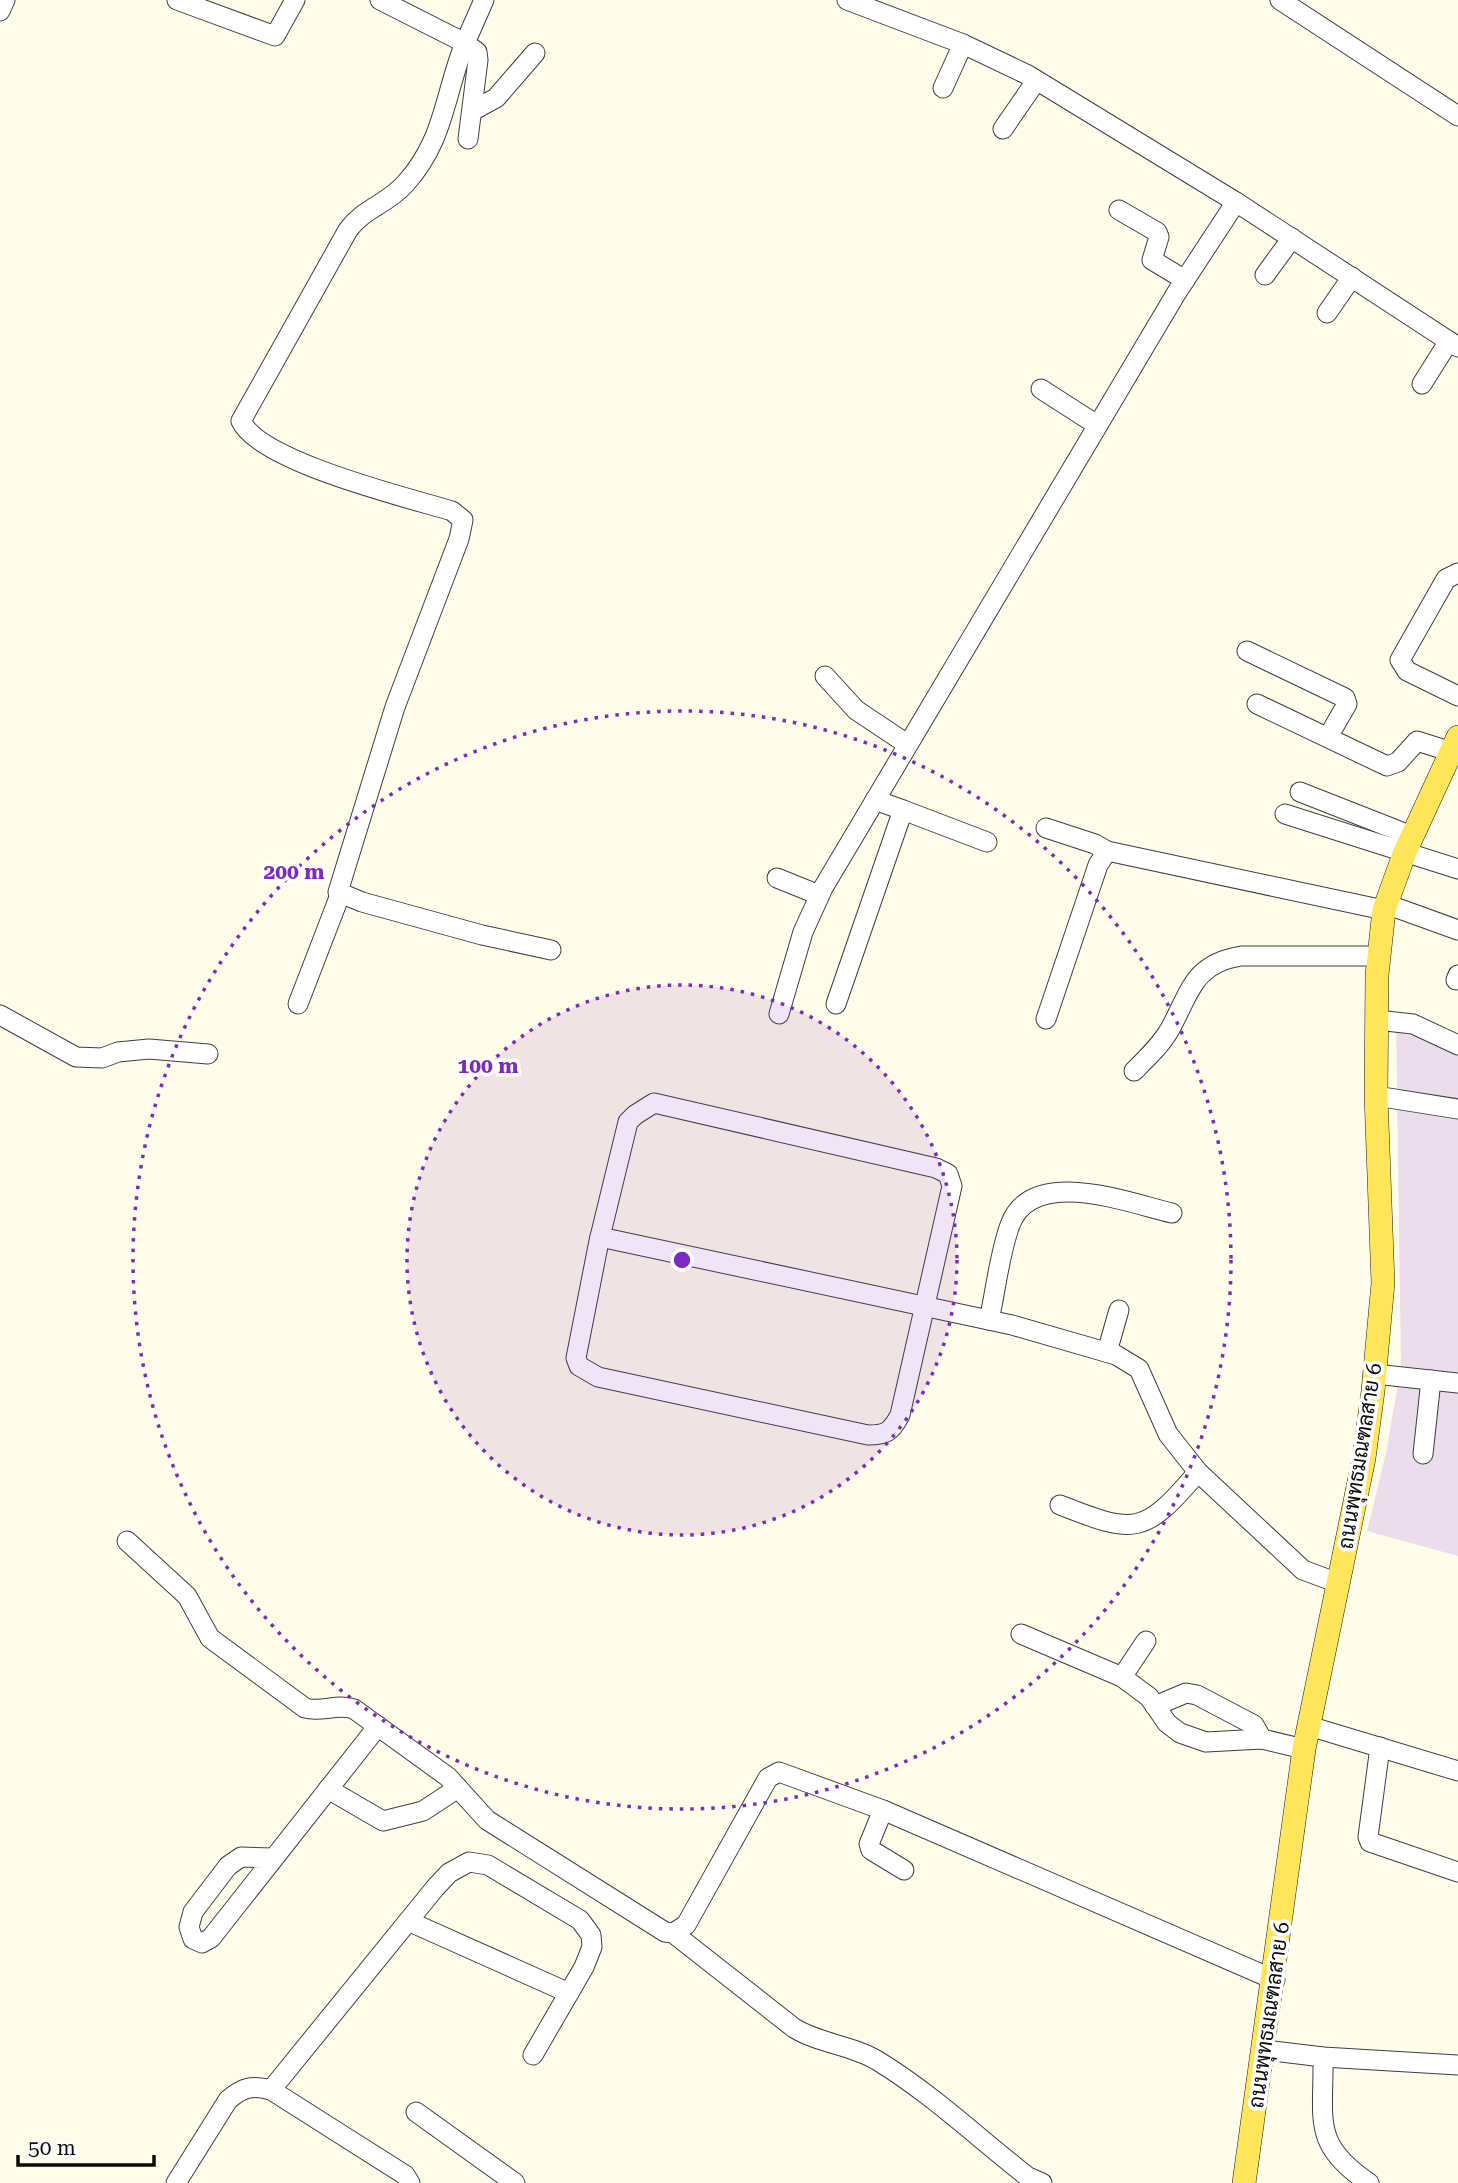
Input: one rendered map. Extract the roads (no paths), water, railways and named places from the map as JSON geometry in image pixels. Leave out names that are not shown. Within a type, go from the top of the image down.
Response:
[{"type":"main road","name":"ถนนพุทธมณฑลสาย 6","points":[[1244,2183],[1275,1980],[1306,1737],[1364,1458],[1375,1374],[1383,1245],[1376,1096],[1378,965],[1385,907],[1408,844],[1456,747]]},
{"type":"street","points":[[0,11],[5,0]]},
{"type":"street","points":[[177,0],[275,36],[295,0]]},
{"type":"street","points":[[380,0],[473,47],[478,55],[468,139]]},
{"type":"street","points":[[298,1003],[340,895],[339,886],[391,720],[459,539],[463,520],[452,511],[331,476],[313,468],[252,433],[243,425],[242,416],[264,382],[348,230],[363,211],[391,197],[432,148],[453,74],[484,0]]},
{"type":"street","points":[[846,0],[963,44],[1036,81],[1237,202],[1454,344],[1422,384]]},
{"type":"street","points":[[1280,0],[1458,116]]},
{"type":"street","points":[[943,88],[963,44]]},
{"type":"street","points":[[472,111],[496,99],[535,53]]},
{"type":"street","points":[[1003,129],[1036,81]]},
{"type":"street","points":[[779,1014],[803,932],[819,895],[1185,279],[1237,202]]},
{"type":"street","points":[[1119,210],[1157,232],[1159,237],[1152,260],[1185,279]]},
{"type":"street","points":[[1265,275],[1292,238]]},
{"type":"street","points":[[1327,313],[1352,277]]},
{"type":"street","points":[[1041,389],[1097,425]]},
{"type":"street","points":[[1458,573],[1446,579],[1439,589],[1401,660],[1407,671],[1458,696]]},
{"type":"street","points":[[1247,651],[1345,698],[1347,704],[1328,737]]},
{"type":"street","points":[[825,676],[856,710],[907,744]]},
{"type":"street","points":[[1257,704],[1387,766],[1398,762],[1417,741],[1456,747]]},
{"type":"street","points":[[1300,792],[1458,869]]},
{"type":"street","points":[[876,800],[987,842]]},
{"type":"street","points":[[836,1004],[903,810]]},
{"type":"street","points":[[1285,814],[1408,844]]},
{"type":"street","points":[[1046,828],[1095,844],[1107,851],[1385,907],[1458,930]]},
{"type":"street","points":[[1046,1019],[1100,861],[1107,851]]},
{"type":"street","points":[[777,878],[819,895]]},
{"type":"street","points":[[340,895],[482,935],[551,950]]},
{"type":"street","points":[[1134,1071],[1169,1031],[1202,970],[1219,959],[1241,956],[1378,965]]},
{"type":"street","points":[[0,1014],[76,1057],[102,1058],[141,1049],[208,1054]]},
{"type":"street","points":[[1377,1018],[1413,1024],[1458,1045]]},
{"type":"street","points":[[1376,1096],[1458,1109]]},
{"type":"street","points":[[654,1103],[943,1170],[948,1174],[952,1186],[900,1415],[893,1429],[884,1435],[868,1434],[598,1377],[579,1366],[576,1358],[600,1237],[628,1122],[654,1103]]},
{"type":"street","points":[[989,1320],[1010,1224],[1032,1199],[1048,1192],[1072,1191],[1172,1213]]},
{"type":"street","points":[[600,1237],[989,1320],[1107,1352],[1139,1369],[1168,1434],[1198,1472],[1303,1570],[1338,1583]]},
{"type":"street","points":[[1107,1352],[1119,1310]]},
{"type":"street","points":[[1375,1374],[1458,1383]]},
{"type":"street","points":[[1423,1454],[1431,1380]]},
{"type":"street","points":[[1060,1505],[1120,1526],[1140,1523],[1165,1511],[1198,1472]]},
{"type":"street","points":[[127,1541],[187,1596],[205,1632],[305,1708],[318,1711],[343,1705],[378,1726],[458,1788],[487,1820],[665,1932],[673,1933],[810,2038],[877,2060],[947,2110],[1028,2176],[1042,2183]]},
{"type":"street","points":[[1021,1634],[1122,1677],[1149,1697],[1167,1723],[1180,1732],[1206,1742],[1306,1737],[1380,1747],[1458,1772]]},
{"type":"street","points":[[1122,1677],[1146,1642]]},
{"type":"street","points":[[1155,1706],[1174,1696],[1197,1695],[1254,1725],[1262,1740]]},
{"type":"street","points":[[273,1858],[241,1857],[228,1866],[193,1912],[189,1927],[193,1939],[202,1943],[211,1938],[378,1726]]},
{"type":"street","points":[[1380,1747],[1368,1838],[1370,1842],[1458,1872]]},
{"type":"street","points":[[673,1933],[686,1925],[773,1774],[779,1772],[883,1810],[1275,1980]]},
{"type":"street","points":[[328,1789],[383,1821],[424,1811],[458,1788]]},
{"type":"street","points":[[883,1810],[869,1844],[871,1850],[904,1870]]},
{"type":"street","points":[[271,2090],[449,1873],[469,1862],[488,1865],[580,1920],[591,1935],[592,1947],[533,2055]]},
{"type":"street","points":[[408,1921],[569,1993]]},
{"type":"street","points":[[1265,2050],[1323,2057],[1458,2065]]},
{"type":"street","points":[[1323,2057],[1325,2136],[1338,2160],[1369,2183]]},
{"type":"street","points":[[176,2183],[228,2100],[240,2090],[253,2086],[271,2090],[405,2175],[410,2183]]},
{"type":"street","points":[[416,2112],[515,2183]]}]
